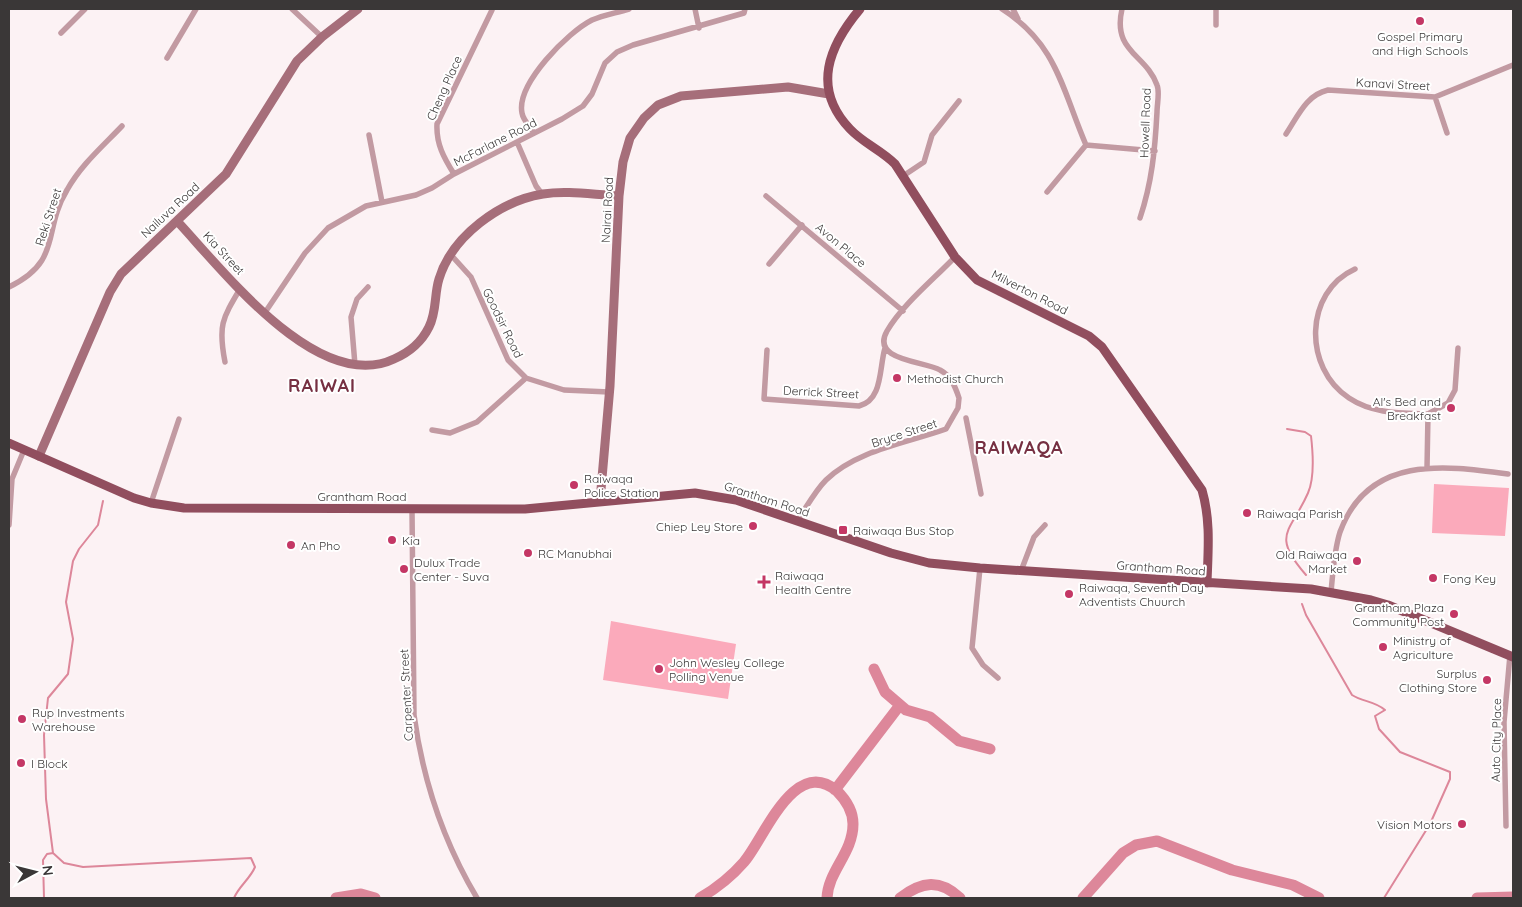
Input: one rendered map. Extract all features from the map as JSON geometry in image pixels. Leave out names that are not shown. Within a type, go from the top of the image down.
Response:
[{"type":"main road","name":"Milverton Road","points":[[860,9],[841,34],[830,58],[826,77],[829,94],[849,128],[885,153],[903,176],[955,257],[977,280],[1089,336],[1112,360],[1202,490],[1207,507],[1209,533],[1207,583]]},
{"type":"main road","name":"Grantham Road","points":[[9,443],[151,503],[202,508],[526,509],[678,493],[709,494],[736,500],[891,553],[929,563],[1021,571],[1311,589],[1331,592],[1388,605],[1511,656]]},
{"type":"street","points":[[61,33],[85,9]]},
{"type":"street","points":[[167,58],[196,9]]},
{"type":"street","points":[[292,9],[322,37]]},
{"type":"street","name":"Nailuva Road","points":[[39,456],[114,286],[122,274],[226,174],[297,61],[322,37],[358,9]]},
{"type":"street","points":[[534,133],[522,114],[522,103],[533,76],[559,46],[590,21],[629,9]]},
{"type":"street","points":[[695,9],[699,28]]},
{"type":"street","name":"McFarlane Road","points":[[264,314],[306,253],[328,228],[366,206],[416,195],[583,106],[592,94],[606,64],[617,52],[633,45],[699,28],[744,13],[745,9]]},
{"type":"street","points":[[1002,9],[1018,19],[1041,42],[1052,59],[1086,145]]},
{"type":"street","points":[[1013,9],[1018,19]]},
{"type":"street","name":"Howell Road","points":[[1122,9],[1118,26],[1122,36],[1158,87],[1155,151],[1150,188],[1140,218]]},
{"type":"street","points":[[1216,9],[1216,25]]},
{"type":"street","name":"Cheng Place","points":[[454,174],[442,154],[438,142],[437,124],[492,10]]},
{"type":"street","name":"Kanavi Street","points":[[1286,134],[1307,102],[1316,93],[1328,90],[1435,97],[1513,65]]},
{"type":"street","name":"Nairai Road","points":[[600,501],[609,392],[619,196],[623,162],[630,138],[644,118],[658,105],[680,96],[788,86],[829,94]]},
{"type":"street","points":[[1435,97],[1447,133]]},
{"type":"street","points":[[903,176],[924,162],[932,135],[959,101]]},
{"type":"street","name":"Reki Street","points":[[9,287],[24,279],[41,264],[48,250],[65,192],[78,172],[122,126]]},
{"type":"street","points":[[369,136],[382,202]]},
{"type":"street","points":[[517,142],[536,186],[542,194]]},
{"type":"street","points":[[1086,145],[1155,151]]},
{"type":"street","points":[[1047,192],[1086,145]]},
{"type":"street","name":"Kia Street","points":[[177,221],[264,314],[302,344],[337,361],[355,365],[382,365],[409,352],[419,342],[436,311],[439,280],[451,255],[471,230],[485,219],[522,201],[542,194],[564,193],[619,196]]},
{"type":"street","name":"Avon Place","points":[[766,196],[903,311]]},
{"type":"street","points":[[769,264],[802,225]]},
{"type":"street","name":"Goodsir Road","points":[[451,255],[471,277],[508,360],[526,378],[564,390],[609,392]]},
{"type":"street","points":[[885,348],[886,333],[903,311],[955,257]]},
{"type":"street","points":[[1355,269],[1342,274],[1331,284],[1321,300],[1315,336],[1318,355],[1325,371],[1335,386],[1350,398],[1385,412],[1428,414],[1448,403],[1455,390],[1458,348]]},
{"type":"street","points":[[355,365],[351,317],[357,299],[368,287]]},
{"type":"street","points":[[225,362],[221,340],[222,322],[240,288]]},
{"type":"street","name":"Derrick Street","points":[[767,350],[764,399],[859,406],[866,404],[876,392],[885,348]]},
{"type":"street","name":"Bryce Street","points":[[797,521],[825,481],[840,469],[878,451],[946,429],[953,419],[959,398],[948,375],[930,366],[894,356],[885,348]]},
{"type":"street","points":[[432,430],[450,433],[477,422],[526,378]]},
{"type":"street","points":[[1427,468],[1428,414]]},
{"type":"street","points":[[966,418],[981,494]]},
{"type":"street","points":[[151,503],[179,419]]},
{"type":"street","points":[[9,525],[12,479],[24,450]]},
{"type":"street","points":[[1331,592],[1338,544],[1349,513],[1372,488],[1385,478],[1397,473],[1441,466],[1508,474]]},
{"type":"street","name":"Carpenter Street","points":[[412,509],[414,716],[419,748],[433,804],[449,843],[477,898]]},
{"type":"street","points":[[1021,571],[1034,537],[1046,525]]},
{"type":"street","points":[[980,568],[972,648],[979,660],[998,678]]},
{"type":"street","name":"Auto City Place","points":[[1506,826],[1504,722],[1511,656]]},
{"type":"shaded area","points":[[1434,484],[1509,488],[1505,536],[1432,533]]},
{"type":"shaded area","points":[[611,621],[736,644],[728,699],[603,680]]},
{"type":"waterway","points":[[1287,429],[1305,432],[1311,436],[1312,480],[1302,506],[1290,525],[1286,541],[1295,561],[1306,575]]},
{"type":"waterway","points":[[103,501],[98,525],[79,549],[73,561],[66,602],[73,639],[68,674],[48,698],[44,735],[46,799],[53,853],[64,863],[83,867],[251,858],[255,867],[234,898]]},
{"type":"waterway","points":[[1302,604],[1306,615],[1352,695],[1385,710],[1375,716],[1379,729],[1400,752],[1450,772],[1450,779],[1430,824],[1384,898]]},
{"type":"waterway","points":[[874,669],[885,692],[906,710],[930,717],[959,741],[990,749]]},
{"type":"waterway","points":[[835,790],[900,705]]},
{"type":"waterway","points":[[700,898],[724,882],[744,862],[782,804],[794,792],[807,784],[821,783],[837,791],[848,806],[853,820],[849,844],[831,879],[827,898]]},
{"type":"waterway","points":[[1083,898],[1123,853],[1136,845],[1157,841],[1232,870],[1293,885],[1319,898]]},
{"type":"waterway","points":[[44,898],[43,860],[47,854],[53,853]]},
{"type":"waterway","points":[[900,898],[916,888],[931,884],[945,888],[960,898]]},
{"type":"waterway","points":[[336,898],[361,894],[375,898]]},
{"type":"waterway","points":[[1477,898],[1513,897]]},
{"type":"place","name":"Gospel Primary and High Schools","points":[[1420,21]]},
{"type":"place","name":"Methodist Church","points":[[897,378]]},
{"type":"place","name":"Al's Bed and Breakfast","points":[[1451,408]]},
{"type":"place","name":"Raiwaqa Police Station","points":[[574,485]]},
{"type":"place","name":"Raiwaqa Parish","points":[[1247,513]]},
{"type":"place","name":"Chiep Ley Store","points":[[753,526]]},
{"type":"place","name":"Raiwaqa Bus Stop","points":[[843,530]]},
{"type":"place","name":"Kia","points":[[392,540]]},
{"type":"place","name":"An Pho","points":[[291,545]]},
{"type":"place","name":"RC Manubhai","points":[[528,553]]},
{"type":"place","name":"Old Raiwaqa Market","points":[[1357,561]]},
{"type":"place","name":"Dulux Trade Center - Suva","points":[[404,569]]},
{"type":"place","name":"Fong Key","points":[[1433,578]]},
{"type":"place","name":"Raiwaqa Health Centre","points":[[764,582]]},
{"type":"place","name":"Raiwaqa, Seventh Day Adventists Chuurch","points":[[1069,594]]},
{"type":"place","name":"Grantham Plaza Community Post","points":[[1454,614]]},
{"type":"place","name":"Ministry of Agriculture","points":[[1383,647]]},
{"type":"place","name":"John Wesley College Polling Venue","points":[[659,669]]},
{"type":"place","name":"Surplus Clothing Store","points":[[1487,680]]},
{"type":"place","name":"Rup Investments Warehouse","points":[[22,719]]},
{"type":"place","name":"I Block","points":[[21,763]]},
{"type":"place","name":"Vision Motors","points":[[1462,824]]},
{"type":"district","name":"RAIWAI","points":[[322,385]]},
{"type":"district","name":"RAIWAQA","points":[[1019,447]]}]
